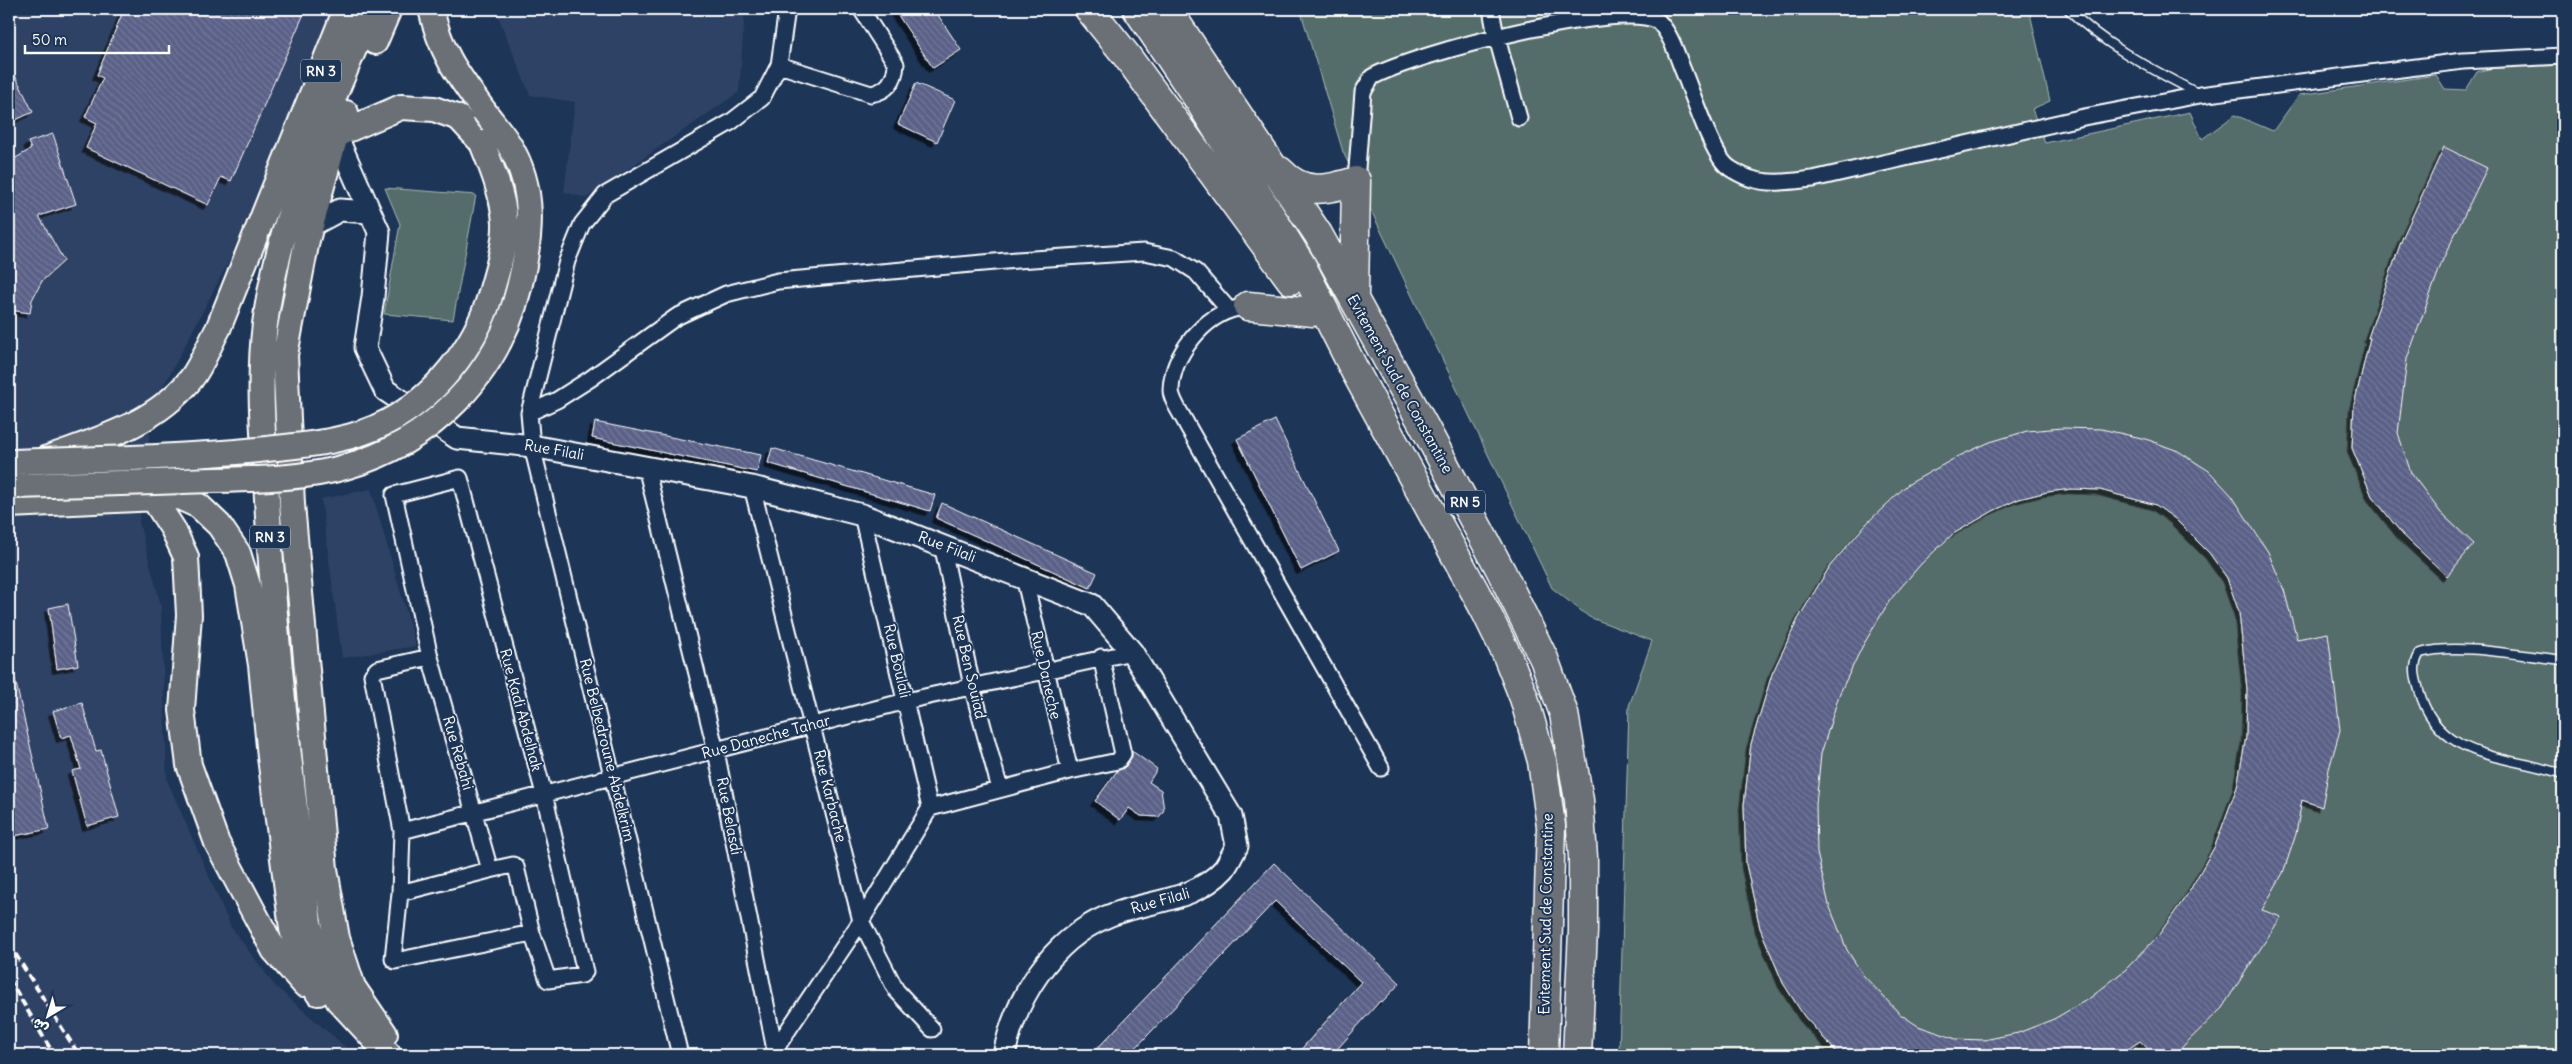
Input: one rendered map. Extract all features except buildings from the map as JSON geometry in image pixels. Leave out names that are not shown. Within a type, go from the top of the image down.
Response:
[{"type":"highway","points":[[1089,9],[1126,55],[1355,371]]},
{"type":"highway","name":"Evitement Sud de Constantine","points":[[1137,9],[1200,102],[1302,266],[1355,371],[1413,474],[1507,655],[1524,698],[1542,761],[1551,826],[1544,1051]]},
{"type":"highway","name":"Evitement Sud de Constantine","points":[[1167,9],[1257,147],[1318,234],[1501,571],[1544,659],[1564,714],[1578,790],[1583,857],[1583,931],[1577,1055]]},
{"type":"highway","points":[[1257,147],[1285,176],[1303,188],[1313,190],[1325,189],[1356,181],[1354,298]]},
{"type":"highway","points":[[1239,308],[1278,290],[1282,268]]},
{"type":"highway","points":[[1239,308],[1313,312]]},
{"type":"main road","name":"RN 3","points":[[41,461],[124,430],[160,409],[191,379],[218,329],[346,9]]},
{"type":"main road","name":"RN 3","points":[[371,9],[304,174],[278,258],[265,324],[262,399],[275,636],[309,924],[322,967],[338,1000],[389,1055]]},
{"type":"main road","name":"RN 3","points":[[389,9],[336,135],[295,297],[285,356],[292,504],[325,869],[337,938],[353,987],[400,1055]]},
{"type":"main road","points":[[9,486],[284,477],[345,468],[399,446],[440,419],[474,382],[495,350],[513,314],[527,255],[530,223],[526,184],[509,144],[453,69],[438,38],[431,9]]},
{"type":"main road","points":[[9,462],[206,455],[304,445],[346,438],[388,422],[432,390],[466,350],[486,311],[498,267],[505,223],[496,178],[482,143],[459,118],[434,109],[401,107],[336,135]]},
{"type":"main road","points":[[153,498],[186,557],[189,615],[182,710],[188,765],[217,843],[274,950],[324,1005],[346,1034],[373,1055]]},
{"type":"main road","points":[[9,505],[179,498],[199,506],[219,525],[238,553],[248,584],[261,665],[270,757],[292,929],[299,956],[324,1005]]},
{"type":"street","name":"Rue Belbedroune Abdelkrim","points":[[680,1055],[532,446],[529,413],[565,270],[582,224],[606,195],[730,122],[762,98],[779,64],[787,9]]},
{"type":"street","points":[[779,64],[848,88],[871,94],[880,92],[889,85],[895,75],[896,64],[861,9]]},
{"type":"street","points":[[1491,9],[1495,31],[1519,118]]},
{"type":"street","points":[[1356,181],[1363,92],[1372,77],[1495,31],[1549,17],[1589,10],[1646,13],[1658,21],[1676,51],[1706,129],[1725,164],[1752,179],[1778,182],[1813,179],[2074,119],[2200,95],[2463,60],[2563,56]]},
{"type":"street","name":"Rue Filali","points":[[336,135],[379,232],[373,297],[365,348],[385,390],[457,438],[532,446],[752,487],[862,515],[942,544],[1092,605],[1132,652],[1230,816],[1237,846],[1224,868],[1198,890],[1106,917],[1074,936],[1039,972],[1019,1002],[1004,1055]]},
{"type":"street","points":[[312,225],[340,210],[369,212]]},
{"type":"street","points":[[529,413],[557,400],[590,379],[676,318],[726,294],[778,281],[1016,260],[1144,252],[1174,258],[1196,272],[1239,308],[1195,334],[1177,361],[1171,391],[1187,425],[1381,768]]},
{"type":"street","name":"Rue Belasdi","points":[[646,467],[716,751],[773,1052]]},
{"type":"street","name":"Rue Kadi Abdelhak","points":[[394,495],[460,478],[544,794],[585,972],[548,980],[532,933]]},
{"type":"street","name":"Rue Karbache","points":[[752,487],[861,921],[896,990],[932,1028]]},
{"type":"street","name":"Rue Rebahi","points":[[394,495],[430,657],[476,812],[490,870]]},
{"type":"street","name":"Rue Boulali","points":[[862,515],[930,808]]},
{"type":"street","name":"Rue Ben Souiad","points":[[942,544],[972,686],[1000,789]]},
{"type":"street","name":"Rue Daneche","points":[[1024,577],[1044,669],[1070,771]]},
{"type":"street","name":"Rue Daneche Tahar","points":[[402,830],[544,794],[613,774],[716,751],[906,701],[1044,669],[1132,652]]},
{"type":"street","points":[[400,893],[513,865],[516,867],[532,933],[394,961],[400,893],[402,830],[372,674],[377,668],[430,657]]},
{"type":"street","points":[[773,1052],[861,921],[930,808],[1070,771],[1118,761],[1123,754],[1101,657]]},
{"type":"lane","points":[[2068,9],[2090,31],[2122,52],[2200,95]]},
{"type":"lane","points":[[2563,660],[2462,649],[2430,650],[2420,653],[2415,661],[2415,673],[2421,698],[2434,722],[2450,738],[2468,750],[2563,774]]},
{"type":"shaded area","points":[[9,9],[333,9],[229,261],[169,376],[154,399],[139,522],[161,606],[167,780],[231,927],[276,987],[355,1055],[9,1055]]},
{"type":"shaded area","points":[[495,9],[745,9],[739,92],[586,198],[564,192],[575,102],[530,95]]},
{"type":"shaded area","points":[[371,489],[416,646],[342,658],[321,499]]},
{"type":"green space","points":[[1300,9],[2029,9],[2050,101],[2032,109],[2045,143],[2190,112],[2202,139],[2235,115],[2273,131],[2299,95],[2436,75],[2445,89],[2466,90],[2477,72],[2509,63],[2563,65],[2563,1055],[1619,1055],[1629,706],[1652,641],[1589,617],[1552,588],[1343,152]]},
{"type":"green space","points":[[385,188],[476,195],[453,320],[384,314],[400,224]]},
{"type":"railway","points":[[9,944],[79,1055]]},
{"type":"railway","points":[[9,979],[54,1055]]}]
